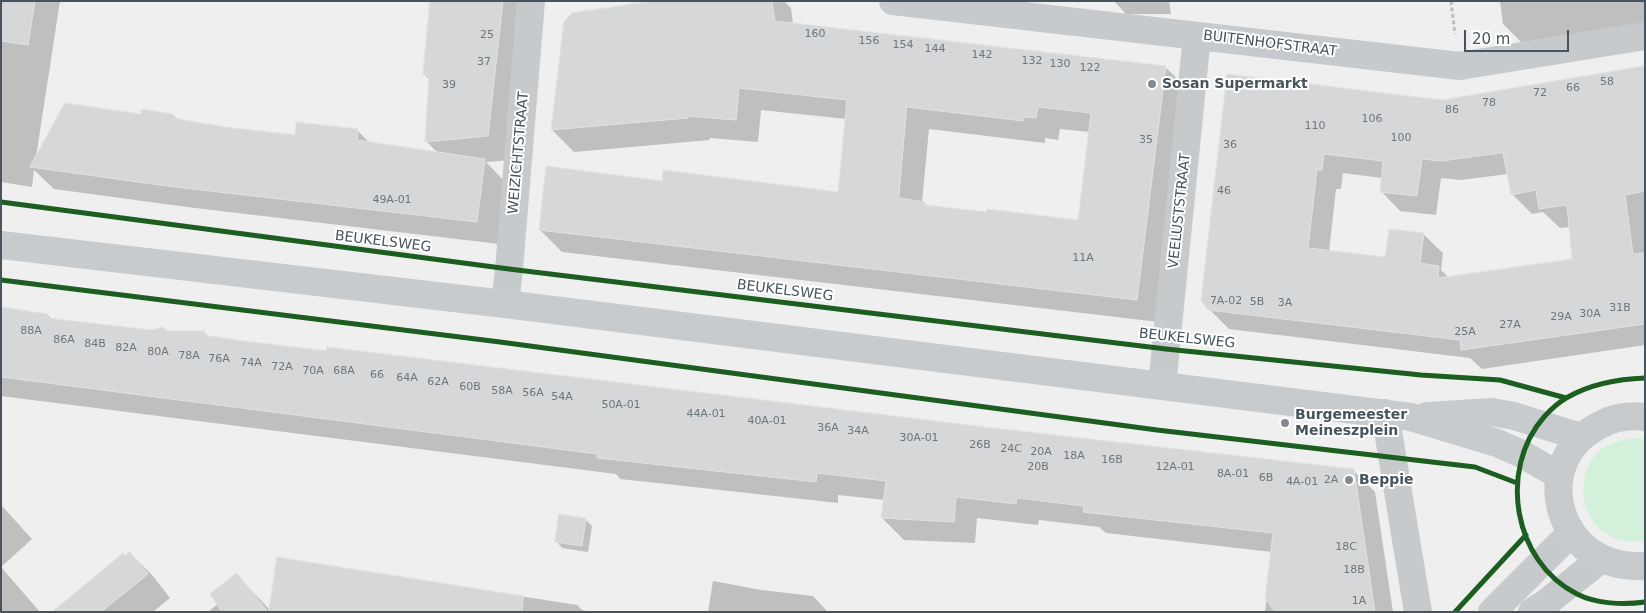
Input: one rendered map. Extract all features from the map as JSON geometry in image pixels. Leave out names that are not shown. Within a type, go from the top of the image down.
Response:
[{"type":"main road","points":[[9,243],[207,270],[505,304],[1398,415],[1497,443],[1522,454],[1560,476]]},
{"type":"main road","points":[[1398,415],[1492,412],[1514,416],[1581,437]]},
{"type":"main road","points":[[1645,417],[1628,416],[1616,418],[1594,427],[1581,437],[1569,453],[1560,476],[1559,490],[1564,519],[1571,533],[1583,547],[1601,559],[1616,564],[1632,567],[1645,566]]},
{"type":"street","name":"WEIZICHTSTRAAT","points":[[505,304],[531,1]]},
{"type":"street","name":"BUITENHOFSTRAAT","points":[[893,1],[1460,66],[1645,36]]},
{"type":"street","name":"VEELUSTSTRAAT","points":[[1162,386],[1197,36]]},
{"type":"street","points":[[1398,415],[1418,612]]},
{"type":"street","points":[[1492,612],[1571,533]]},
{"type":"street","points":[[1532,612],[1601,559]]},
{"type":"green space","points":[[1631,438],[1645,439],[1645,541],[1622,540],[1614,538],[1603,531],[1587,511],[1584,499],[1583,486],[1591,461],[1606,446]]},
{"type":"building","points":[[1,1],[35,1],[28,45],[1,41]]},
{"type":"building","points":[[430,1],[503,1],[488,136],[425,142],[429,75],[423,75]]},
{"type":"building","points":[[653,1],[772,1],[775,21],[1166,66],[1137,300],[539,230],[546,166],[662,181],[663,170],[838,192],[847,100],[739,88],[736,120],[688,116],[688,118],[551,130],[564,21],[572,13]],"holes":[[[907,107],[1023,121],[1023,117],[1036,118],[1038,107],[1091,113],[1078,220],[987,209],[986,212],[925,205],[925,202],[899,198]]]},
{"type":"building","points":[[1645,66],[1645,191],[1625,195],[1633,254],[1645,253],[1645,324],[1461,350],[1460,340],[1208,310],[1201,300],[1227,74],[1442,100]],"holes":[[[1503,153],[1511,195],[1536,190],[1539,209],[1567,205],[1572,259],[1438,278],[1439,266],[1420,263],[1424,233],[1389,229],[1385,257],[1308,248],[1317,170],[1322,170],[1324,154],[1383,161],[1380,192],[1417,196],[1422,159],[1441,161]]]},
{"type":"building","points":[[65,103],[141,114],[141,109],[173,114],[173,118],[225,127],[295,135],[296,122],[358,129],[357,140],[485,159],[477,222],[167,186],[30,167]]},
{"type":"building","points":[[1,307],[48,314],[47,318],[152,330],[162,327],[168,331],[205,331],[204,335],[326,351],[327,347],[993,428],[1354,469],[1375,612],[1275,612],[1265,598],[1273,533],[1083,512],[1084,506],[1017,498],[1016,504],[956,497],[954,522],[881,518],[886,481],[817,473],[816,482],[597,458],[597,454],[1,377]]},
{"type":"building","points":[[559,514],[586,518],[582,546],[555,542]]},
{"type":"building","points":[[130,552],[148,574],[101,612],[52,612],[123,553],[125,556]]},
{"type":"building","points":[[277,557],[523,596],[522,612],[269,612]]},
{"type":"building","points":[[237,573],[268,612],[222,612],[210,594]]},
{"type":"cycle path","name":"BEUKELSWEG","points":[[1,202],[509,269],[1166,349],[1421,375],[1500,380],[1566,398]]},
{"type":"cycle path","points":[[1,280],[500,342],[1157,430],[1475,467],[1517,483]]},
{"type":"cycle path","points":[[1645,378],[1615,381],[1595,386],[1577,392],[1555,406],[1544,417],[1530,438],[1521,462],[1517,487],[1519,513],[1526,538],[1538,560],[1555,579],[1577,594],[1593,600],[1619,603],[1645,602]]},
{"type":"cycle path","points":[[1455,612],[1526,535]]},
{"type":"place","name":"Sosan Supermarkt","points":[[1152,84]]},
{"type":"place","name":"Burgemeester Meineszplein","points":[[1285,423]]},
{"type":"place","name":"Beppie","points":[[1349,480]]}]
